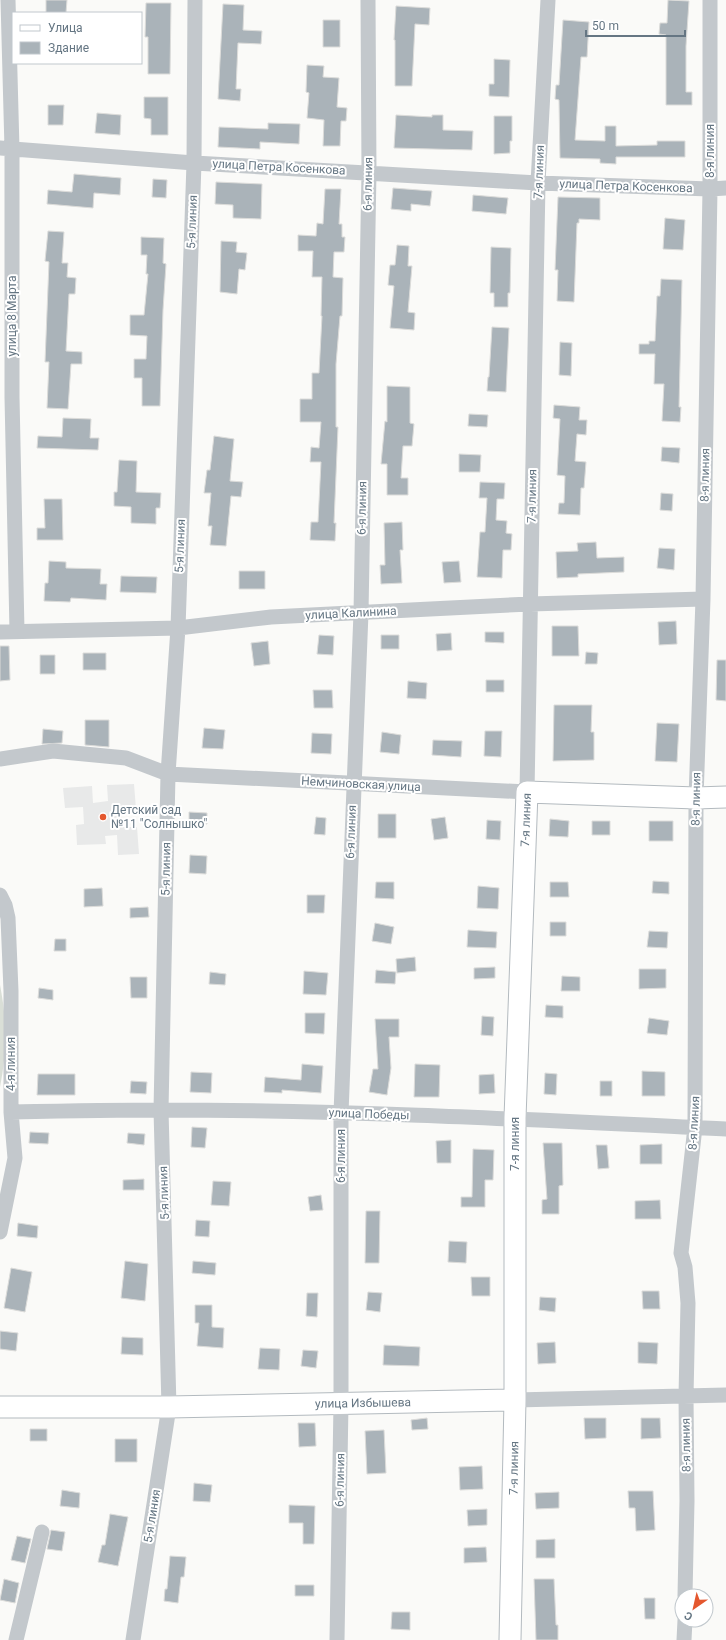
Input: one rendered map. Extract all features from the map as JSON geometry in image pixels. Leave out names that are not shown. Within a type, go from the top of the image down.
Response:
[{"type":"main road","name":"Немчиновская улица","points":[[527,792],[696,798],[726,797]]},
{"type":"main road","name":"7-я линия","points":[[510,1640],[515,1400],[515,1118],[527,792]]},
{"type":"main road","name":"улица Избышева","points":[[0,1407],[169,1407],[515,1400]]},
{"type":"street","name":"улица 8 Марта","points":[[8,0],[6,149],[17,631]]},
{"type":"street","name":"5-я линия","points":[[133,1640],[169,1407],[161,1110],[168,774],[178,628],[194,162],[195,0]]},
{"type":"street","name":"6-я линия","points":[[337,1640],[341,1404],[341,1113],[360,613],[368,172],[368,0]]},
{"type":"street","name":"7-я линия","points":[[527,792],[538,182],[548,0]]},
{"type":"street","name":"8-я линия","points":[[685,1588],[688,1303],[685,1266],[681,1253],[695,1127],[696,798],[703,599],[710,189],[710,0]]},
{"type":"street","name":"улица Петра Косенкова","points":[[6,149],[194,162],[538,182],[710,189],[726,188]]},
{"type":"street","name":"улица Калинина","points":[[0,632],[178,628],[272,617],[530,604],[703,599]]},
{"type":"street","name":"Немчиновская улица","points":[[0,759],[53,751],[126,758],[168,774],[527,792]]},
{"type":"street","name":"4-я линия","points":[[0,895],[5,905],[8,926],[11,991],[11,1112],[15,1158],[0,1232]]},
{"type":"street","name":"улица Победы","points":[[11,1112],[161,1110],[341,1113],[515,1118],[726,1129]]},
{"type":"street","name":"улица Избышева","points":[[515,1400],[726,1395]]},
{"type":"street","points":[[16,1640],[42,1532]]},
{"type":"street","points":[[684,1640],[685,1628]]},
{"type":"shaded area","name":"Детский сад №11 \"Солнышко\"","points":[[134,784],[136,809],[121,811],[123,827],[137,827],[139,854],[118,855],[117,835],[105,836],[106,844],[77,845],[76,825],[84,824],[83,807],[65,808],[63,788],[92,786],[93,803],[108,801],[107,785]]},
{"type":"shaded area","points":[[0,985],[5,1023],[5,1049],[0,1087]]},
{"type":"building","points":[[46,0],[67,0],[66,12],[46,12]]},
{"type":"building","points":[[668,0],[689,1],[686,46],[686,92],[692,92],[692,105],[666,105],[666,35],[659,34],[660,23],[667,23]]},
{"type":"building","points":[[146,3],[171,3],[170,74],[148,74],[148,37],[145,37]]},
{"type":"building","points":[[223,4],[244,5],[243,30],[262,31],[261,44],[238,43],[236,89],[241,89],[240,101],[218,99]]},
{"type":"building","points":[[396,6],[430,8],[429,25],[415,24],[412,86],[395,86],[394,40]]},
{"type":"building","points":[[323,20],[340,20],[340,47],[323,47]]},
{"type":"building","points":[[563,20],[589,22],[587,57],[581,57],[575,140],[605,141],[605,126],[616,126],[616,146],[657,145],[657,141],[685,141],[685,157],[616,157],[616,164],[600,163],[600,159],[560,158],[559,100],[555,99],[556,85],[559,85]]},
{"type":"building","points":[[494,59],[510,60],[509,97],[489,96],[489,84],[494,84]]},
{"type":"building","points":[[307,65],[324,66],[323,77],[339,78],[337,107],[347,108],[346,121],[341,121],[340,146],[323,146],[324,120],[307,118],[309,93],[306,92]]},
{"type":"building","points":[[144,97],[168,97],[168,135],[151,135],[151,119],[144,118]]},
{"type":"building","points":[[48,105],[64,105],[63,125],[48,125]]},
{"type":"building","points":[[97,113],[121,115],[120,135],[95,133]]},
{"type":"building","points":[[396,115],[432,117],[432,115],[443,115],[443,130],[473,131],[472,150],[394,148]]},
{"type":"building","points":[[494,116],[512,116],[512,141],[510,141],[510,153],[494,154]]},
{"type":"building","points":[[268,123],[300,124],[299,144],[260,142],[260,149],[218,147],[219,127],[268,129]]},
{"type":"building","points":[[74,174],[121,178],[120,195],[94,193],[93,208],[47,204],[48,190],[72,192]]},
{"type":"building","points":[[153,179],[167,180],[166,198],[152,197]]},
{"type":"building","points":[[216,182],[262,184],[261,219],[233,218],[233,205],[215,204]]},
{"type":"building","points":[[393,188],[432,191],[430,206],[411,204],[411,211],[391,209]]},
{"type":"building","points":[[325,189],[341,189],[339,224],[342,224],[342,237],[345,237],[344,252],[334,252],[333,277],[343,278],[342,316],[340,316],[336,364],[336,427],[338,427],[334,523],[336,523],[335,541],[310,540],[311,522],[318,522],[321,462],[310,462],[311,447],[319,448],[321,422],[300,422],[300,399],[312,399],[312,373],[319,373],[322,316],[322,277],[312,277],[313,251],[298,251],[298,235],[316,236],[317,223],[323,224]]},
{"type":"building","points":[[473,195],[508,198],[506,214],[472,211]]},
{"type":"building","points":[[558,197],[600,198],[600,220],[579,219],[579,223],[577,223],[574,302],[557,301],[558,270],[555,270]]},
{"type":"building","points":[[665,218],[685,220],[683,250],[663,249]]},
{"type":"building","points":[[48,231],[64,232],[62,263],[68,263],[67,277],[76,278],[75,294],[69,294],[66,351],[82,352],[82,364],[71,364],[68,409],[47,408],[49,362],[45,362],[49,262],[45,261]]},
{"type":"building","points":[[141,237],[164,238],[163,263],[166,264],[160,406],[142,406],[142,378],[134,378],[134,359],[146,359],[147,336],[130,335],[130,315],[144,315],[148,274],[146,274],[147,255],[141,255]]},
{"type":"building","points":[[221,241],[237,242],[236,252],[247,253],[245,270],[239,269],[237,294],[220,292]]},
{"type":"building","points":[[397,245],[409,246],[408,266],[412,266],[408,312],[415,313],[414,330],[390,328],[394,286],[388,285],[390,265],[395,265]]},
{"type":"building","points":[[491,247],[511,248],[510,293],[508,293],[508,307],[494,307],[494,293],[490,293]]},
{"type":"building","points":[[661,279],[682,280],[679,407],[681,407],[680,422],[662,421],[664,384],[654,384],[655,354],[639,354],[639,344],[649,344],[649,341],[655,341],[657,296],[660,296]]},
{"type":"building","points":[[492,327],[509,328],[506,392],[487,391]]},
{"type":"building","points":[[560,342],[572,343],[571,376],[559,375]]},
{"type":"building","points":[[387,386],[410,387],[410,423],[414,424],[412,446],[403,446],[401,478],[408,478],[408,495],[387,495],[387,464],[381,464],[385,421],[387,422]]},
{"type":"building","points":[[554,405],[580,407],[579,420],[587,420],[586,435],[577,434],[575,461],[586,462],[584,488],[581,488],[580,515],[558,514],[559,503],[564,503],[565,476],[557,475],[560,419],[553,418]]},
{"type":"building","points":[[469,414],[488,415],[487,427],[468,426]]},
{"type":"building","points":[[63,418],[91,419],[90,438],[99,438],[98,450],[37,448],[38,436],[62,437]]},
{"type":"building","points":[[214,436],[234,439],[230,481],[243,482],[241,497],[231,496],[226,546],[210,545],[212,526],[208,526],[211,493],[204,493],[207,470],[210,470]]},
{"type":"building","points":[[662,447],[680,448],[679,463],[661,461]]},
{"type":"building","points":[[459,454],[481,455],[480,472],[459,472]]},
{"type":"building","points":[[119,460],[137,461],[136,492],[161,493],[160,508],[156,508],[156,524],[131,523],[131,507],[114,506],[114,492],[117,492]]},
{"type":"building","points":[[480,482],[505,483],[504,499],[497,499],[496,520],[507,521],[506,533],[512,534],[511,550],[503,550],[502,578],[477,577],[480,532],[485,532],[487,498],[479,498]]},
{"type":"building","points":[[661,493],[673,494],[672,511],[660,510]]},
{"type":"building","points":[[44,499],[62,499],[63,540],[37,540],[37,528],[45,528]]},
{"type":"building","points":[[402,522],[403,550],[400,550],[402,583],[381,584],[380,565],[385,565],[384,523]]},
{"type":"building","points":[[596,542],[597,558],[624,557],[624,572],[578,574],[578,577],[557,578],[556,552],[578,551],[577,543]]},
{"type":"building","points":[[659,548],[675,549],[674,570],[657,568]]},
{"type":"building","points":[[49,561],[66,562],[66,568],[101,569],[100,584],[107,584],[106,600],[71,598],[70,602],[44,601],[45,583],[48,583]]},
{"type":"building","points":[[459,561],[461,582],[444,583],[442,562]]},
{"type":"building","points":[[239,571],[265,571],[265,589],[239,589]]},
{"type":"building","points":[[121,576],[157,577],[156,593],[120,592]]},
{"type":"building","points":[[676,621],[677,644],[659,645],[658,622]]},
{"type":"building","points":[[552,626],[578,626],[579,656],[552,656]]},
{"type":"building","points":[[485,632],[504,632],[504,643],[485,642]]},
{"type":"building","points":[[451,633],[452,650],[437,651],[436,634]]},
{"type":"building","points":[[319,635],[334,636],[333,655],[317,654]]},
{"type":"building","points":[[381,635],[399,635],[399,649],[381,649]]},
{"type":"building","points":[[268,641],[270,664],[254,666],[251,643]]},
{"type":"building","points":[[0,646],[9,646],[10,680],[0,681]]},
{"type":"building","points":[[586,652],[598,653],[597,664],[585,664]]},
{"type":"building","points":[[83,653],[106,653],[106,670],[83,670]]},
{"type":"building","points":[[40,655],[55,655],[55,674],[40,674]]},
{"type":"building","points":[[717,660],[726,660],[726,701],[716,700]]},
{"type":"building","points":[[486,680],[504,680],[504,692],[486,692]]},
{"type":"building","points":[[408,681],[427,683],[426,699],[407,698]]},
{"type":"building","points":[[313,690],[332,690],[333,708],[314,708]]},
{"type":"building","points":[[554,705],[592,705],[591,732],[594,732],[594,760],[553,761]]},
{"type":"building","points":[[85,720],[109,720],[109,747],[85,745]]},
{"type":"building","points":[[657,723],[679,724],[677,762],[655,761]]},
{"type":"building","points":[[204,728],[225,730],[223,749],[202,748]]},
{"type":"building","points":[[43,729],[63,731],[62,743],[42,744]]},
{"type":"building","points":[[485,731],[502,731],[501,757],[484,756]]},
{"type":"building","points":[[382,732],[401,735],[399,754],[380,752]]},
{"type":"building","points":[[312,733],[332,734],[331,754],[311,753]]},
{"type":"building","points":[[433,740],[462,741],[461,757],[432,755]]},
{"type":"building","points":[[189,812],[207,813],[207,824],[189,824]]},
{"type":"building","points":[[378,814],[396,814],[396,838],[378,838]]},
{"type":"building","points":[[316,817],[326,818],[325,835],[314,834]]},
{"type":"building","points":[[445,817],[448,838],[434,840],[431,819]]},
{"type":"building","points":[[550,819],[569,821],[568,837],[549,836]]},
{"type":"building","points":[[487,820],[501,821],[500,840],[486,839]]},
{"type":"building","points":[[592,821],[610,821],[610,835],[592,835]]},
{"type":"building","points":[[649,821],[673,821],[673,841],[649,841]]},
{"type":"building","points":[[190,855],[207,856],[206,874],[189,873]]},
{"type":"building","points":[[653,881],[669,882],[669,894],[652,893]]},
{"type":"building","points":[[376,882],[394,882],[394,899],[375,898]]},
{"type":"building","points":[[550,882],[568,882],[569,897],[550,897]]},
{"type":"building","points":[[478,886],[499,888],[498,909],[477,908]]},
{"type":"building","points":[[102,888],[103,906],[84,907],[84,889]]},
{"type":"building","points":[[307,895],[325,895],[324,913],[307,913]]},
{"type":"building","points":[[148,907],[149,917],[130,918],[130,908]]},
{"type":"building","points":[[550,922],[566,922],[566,936],[550,936]]},
{"type":"building","points":[[375,923],[394,927],[391,944],[372,941]]},
{"type":"building","points":[[468,930],[497,932],[496,948],[467,947]]},
{"type":"building","points":[[649,931],[668,932],[667,948],[647,947]]},
{"type":"building","points":[[55,939],[66,939],[66,951],[54,951]]},
{"type":"building","points":[[415,957],[416,971],[397,973],[396,959]]},
{"type":"building","points":[[495,967],[495,978],[474,979],[474,968]]},
{"type":"building","points":[[639,969],[666,969],[666,988],[639,989]]},
{"type":"building","points":[[376,970],[396,972],[395,984],[375,983]]},
{"type":"building","points":[[304,971],[328,973],[326,995],[303,994]]},
{"type":"building","points":[[210,972],[226,974],[225,985],[209,984]]},
{"type":"building","points":[[562,976],[580,977],[580,991],[561,991]]},
{"type":"building","points":[[130,977],[147,977],[147,998],[131,998]]},
{"type":"building","points":[[39,988],[53,990],[53,1000],[38,998]]},
{"type":"building","points":[[546,1005],[563,1006],[563,1018],[545,1017]]},
{"type":"building","points":[[305,1013],[325,1013],[324,1034],[305,1033]]},
{"type":"building","points":[[482,1016],[494,1017],[493,1036],[481,1035]]},
{"type":"building","points":[[649,1018],[669,1021],[667,1035],[647,1033]]},
{"type":"building","points":[[375,1019],[399,1019],[399,1037],[389,1037],[391,1068],[387,1095],[369,1092],[373,1069],[378,1069]]},
{"type":"building","points":[[302,1064],[323,1066],[321,1093],[282,1090],[282,1093],[264,1092],[265,1077],[301,1080]]},
{"type":"building","points":[[415,1064],[440,1065],[439,1097],[414,1097]]},
{"type":"building","points":[[642,1071],[665,1072],[665,1096],[642,1096]]},
{"type":"building","points":[[191,1072],[212,1073],[211,1093],[190,1092]]},
{"type":"building","points":[[545,1073],[557,1074],[556,1095],[544,1094]]},
{"type":"building","points":[[38,1074],[75,1074],[75,1095],[37,1095]]},
{"type":"building","points":[[494,1074],[495,1093],[479,1094],[479,1075]]},
{"type":"building","points":[[131,1081],[147,1082],[146,1094],[130,1093]]},
{"type":"building","points":[[600,1081],[612,1081],[612,1096],[600,1096]]},
{"type":"building","points":[[192,1127],[207,1128],[205,1148],[191,1147]]},
{"type":"building","points":[[30,1132],[49,1133],[48,1144],[29,1143]]},
{"type":"building","points":[[128,1133],[145,1134],[144,1145],[127,1143]]},
{"type":"building","points":[[451,1140],[451,1163],[437,1163],[436,1141]]},
{"type":"building","points":[[543,1143],[562,1143],[563,1185],[559,1186],[559,1214],[542,1214],[542,1200],[547,1199]]},
{"type":"building","points":[[662,1144],[662,1164],[640,1164],[640,1145]]},
{"type":"building","points":[[596,1145],[607,1145],[609,1168],[598,1169]]},
{"type":"building","points":[[473,1149],[494,1150],[493,1180],[485,1180],[485,1207],[461,1207],[461,1197],[472,1197]]},
{"type":"building","points":[[144,1179],[144,1190],[123,1190],[123,1180]]},
{"type":"building","points":[[213,1181],[231,1182],[229,1206],[211,1205]]},
{"type":"building","points":[[321,1195],[323,1210],[310,1211],[308,1197]]},
{"type":"building","points":[[660,1200],[661,1219],[635,1219],[635,1201]]},
{"type":"building","points":[[366,1211],[380,1211],[379,1263],[365,1263]]},
{"type":"building","points":[[196,1220],[210,1221],[209,1237],[195,1236]]},
{"type":"building","points":[[18,1223],[38,1226],[37,1238],[17,1236]]},
{"type":"building","points":[[449,1241],[467,1242],[466,1263],[448,1262]]},
{"type":"building","points":[[125,1261],[148,1264],[145,1301],[121,1298]]},
{"type":"building","points":[[193,1261],[216,1263],[215,1275],[192,1273]]},
{"type":"building","points":[[11,1268],[32,1272],[25,1312],[4,1308]]},
{"type":"building","points":[[471,1277],[490,1277],[490,1296],[472,1296]]},
{"type":"building","points":[[642,1291],[659,1291],[660,1309],[643,1309]]},
{"type":"building","points":[[368,1292],[382,1293],[380,1312],[366,1310]]},
{"type":"building","points":[[307,1293],[318,1293],[317,1317],[306,1316]]},
{"type":"building","points":[[540,1297],[556,1298],[555,1312],[539,1310]]},
{"type":"building","points":[[195,1305],[212,1305],[212,1327],[224,1328],[223,1348],[197,1346],[199,1323],[195,1323]]},
{"type":"building","points":[[0,1331],[18,1333],[16,1351],[0,1349]]},
{"type":"building","points":[[122,1337],[143,1338],[143,1355],[121,1354]]},
{"type":"building","points":[[555,1342],[556,1363],[538,1364],[537,1343]]},
{"type":"building","points":[[638,1342],[658,1343],[657,1364],[638,1363]]},
{"type":"building","points":[[384,1345],[420,1347],[419,1366],[383,1365]]},
{"type":"building","points":[[260,1348],[280,1349],[279,1370],[258,1369]]},
{"type":"building","points":[[303,1350],[318,1351],[316,1368],[301,1366]]},
{"type":"building","points":[[427,1418],[428,1429],[412,1430],[411,1420]]},
{"type":"building","points":[[584,1418],[606,1418],[606,1438],[585,1439]]},
{"type":"building","points":[[641,1418],[660,1418],[661,1438],[641,1439]]},
{"type":"building","points":[[298,1423],[315,1423],[316,1446],[299,1447]]},
{"type":"building","points":[[30,1429],[47,1429],[47,1441],[30,1441]]},
{"type":"building","points":[[384,1430],[386,1473],[367,1474],[365,1431]]},
{"type":"building","points":[[115,1439],[137,1439],[137,1462],[115,1462]]},
{"type":"building","points":[[482,1466],[483,1489],[460,1490],[459,1467]]},
{"type":"building","points":[[194,1483],[212,1485],[210,1502],[193,1501]]},
{"type":"building","points":[[62,1490],[80,1493],[79,1508],[60,1506]]},
{"type":"building","points":[[628,1491],[653,1491],[655,1530],[636,1531],[635,1508],[629,1508]]},
{"type":"building","points":[[559,1492],[559,1508],[536,1509],[535,1493]]},
{"type":"building","points":[[289,1505],[315,1506],[314,1544],[303,1544],[303,1523],[289,1523]]},
{"type":"building","points":[[487,1509],[487,1525],[468,1526],[467,1510]]},
{"type":"building","points":[[110,1514],[128,1517],[118,1566],[98,1562],[102,1545],[105,1545]]},
{"type":"building","points":[[51,1530],[65,1532],[62,1551],[47,1549]]},
{"type":"building","points":[[17,1536],[31,1539],[25,1563],[11,1560]]},
{"type":"building","points":[[555,1539],[555,1558],[536,1558],[536,1540]]},
{"type":"building","points":[[486,1547],[487,1562],[464,1563],[464,1548]]},
{"type":"building","points":[[170,1556],[186,1557],[184,1577],[181,1577],[178,1603],[164,1601],[165,1589],[167,1589]]},
{"type":"building","points":[[4,1579],[19,1583],[15,1603],[0,1600]]},
{"type":"building","points":[[534,1579],[554,1579],[558,1640],[536,1640]]},
{"type":"building","points":[[295,1585],[314,1585],[314,1596],[295,1596]]},
{"type":"building","points":[[644,1598],[655,1598],[655,1619],[645,1619]]},
{"type":"building","points":[[392,1612],[410,1612],[410,1630],[391,1629]]},
{"type":"place","name":"Детский сад №11 \"Солнышко\"","points":[[103,817]]}]
